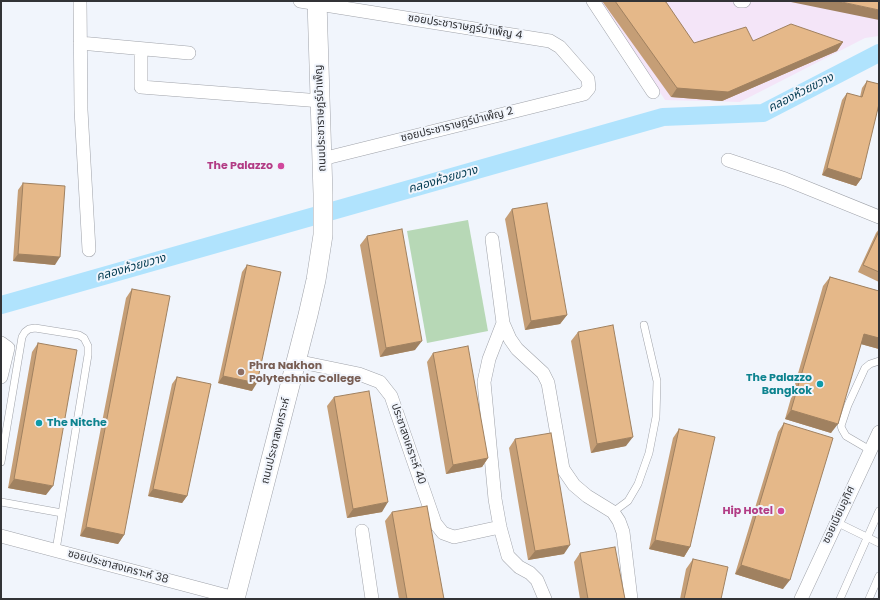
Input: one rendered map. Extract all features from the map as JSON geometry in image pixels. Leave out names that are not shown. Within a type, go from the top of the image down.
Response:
[{"type":"main road","name":"ถนนประชาราษฎร์บำเพ็ญ","points":[[311,2],[320,101],[323,236]]},
{"type":"main road","name":"ถนนประชาสงเคราะห์","points":[[235,599],[316,280],[323,236]]},
{"type":"street","points":[[80,1],[81,110],[89,250]]},
{"type":"street","points":[[593,1],[653,92]]},
{"type":"street","name":"ซอยประชาราษฎร์บำเพ็ญ 4","points":[[311,2],[550,41],[560,47],[588,79],[589,88]]},
{"type":"street","points":[[80,43],[189,54]]},
{"type":"street","points":[[141,49],[141,86],[320,101]]},
{"type":"street","name":"ซอยประชาราษฎร์บำเพ็ญ 2","points":[[322,159],[584,94],[589,88]]},
{"type":"street","points":[[728,160],[785,179],[879,217]]},
{"type":"street","points":[[492,239],[503,322],[516,349],[543,373],[548,383],[563,469],[574,485],[587,496],[612,512],[620,521],[623,532],[631,599]]},
{"type":"street","points":[[503,322],[489,359],[484,382],[494,485],[500,527],[508,556],[519,567],[530,573],[537,580],[545,599]]},
{"type":"street","points":[[1,343],[8,348],[1,377]]},
{"type":"street","name":"ประชาสงเคราะห์ 40","points":[[296,361],[358,374],[380,382],[391,396],[435,522],[443,533],[454,537],[500,527]]},
{"type":"street","name":"ซอยเนียมอุทิศ","points":[[801,599],[879,432]]},
{"type":"street","points":[[362,531],[372,599]]},
{"type":"street","name":"ซอยประชาสงเคราะห์ 38","points":[[1,536],[235,599]]},
{"type":"lane","points":[[612,512],[628,501],[638,484],[649,453],[656,417],[657,381],[644,325]]},
{"type":"lane","points":[[1,462],[24,332],[28,329],[35,328],[79,335],[84,338],[88,346],[88,355],[56,550]]},
{"type":"lane","points":[[870,450],[846,436],[842,426],[848,405],[865,368],[870,364],[879,361]]},
{"type":"lane","points":[[1,502],[62,513]]},
{"type":"lane","points":[[840,599],[879,511]]},
{"type":"lane","points":[[836,522],[879,543]]},
{"type":"lane","points":[[869,599],[879,576]]},
{"type":"shaded area","points":[[600,1],[879,1],[879,36],[865,38],[740,102],[665,100]]},
{"type":"green space","points":[[468,220],[488,331],[427,343],[407,231]]},
{"type":"building","points":[[615,1],[666,2],[694,43],[746,27],[753,41],[791,24],[843,42],[728,92],[677,88]]},
{"type":"building","points":[[837,1],[879,1],[879,10]]},
{"type":"building","points":[[867,81],[879,84],[879,104],[861,179],[827,168],[847,93],[862,97]]},
{"type":"building","points":[[23,183],[65,186],[60,257],[18,254]]},
{"type":"building","points":[[547,203],[567,315],[531,321],[512,209]]},
{"type":"building","points":[[402,229],[422,341],[386,348],[367,236]]},
{"type":"building","points":[[879,231],[879,272],[863,265]]},
{"type":"building","points":[[247,265],[281,272],[257,383],[223,376]]},
{"type":"building","name":"The Palazzo Bangkok","points":[[830,277],[879,291],[879,338],[864,334],[838,424],[791,410]]},
{"type":"building","points":[[132,289],[170,296],[124,535],[86,527]]},
{"type":"building","points":[[613,325],[633,437],[597,444],[578,332]]},
{"type":"building","name":"The Nitche","points":[[38,343],[77,350],[53,486],[14,479]]},
{"type":"building","points":[[468,346],[488,458],[453,465],[433,353]]},
{"type":"building","points":[[177,377],[211,384],[187,496],[153,489]]},
{"type":"building","points":[[369,391],[388,502],[353,509],[334,397]]},
{"type":"building","name":"Hip Hotel","points":[[784,423],[833,438],[790,580],[741,565]]},
{"type":"building","points":[[679,429],[715,437],[690,547],[655,540]]},
{"type":"building","points":[[551,433],[570,545],[535,551],[515,439]]},
{"type":"building","points":[[427,506],[444,599],[407,599],[392,512]]},
{"type":"building","points":[[615,547],[625,599],[588,599],[580,553]]},
{"type":"building","points":[[693,559],[728,567],[721,599],[684,599]]},
{"type":"waterway","name":"คลองห้วยขวาง","points":[[1,305],[663,117],[763,113],[879,53]]},
{"type":"place","name":"The Palazzo","points":[[281,166]]},
{"type":"place","name":"Phra Nakhon Polytechnic College","points":[[241,372]]},
{"type":"place","name":"The Palazzo Bangkok","points":[[820,384]]},
{"type":"place","name":"The Nitche","points":[[39,423]]},
{"type":"place","name":"Hip Hotel","points":[[781,511]]}]
